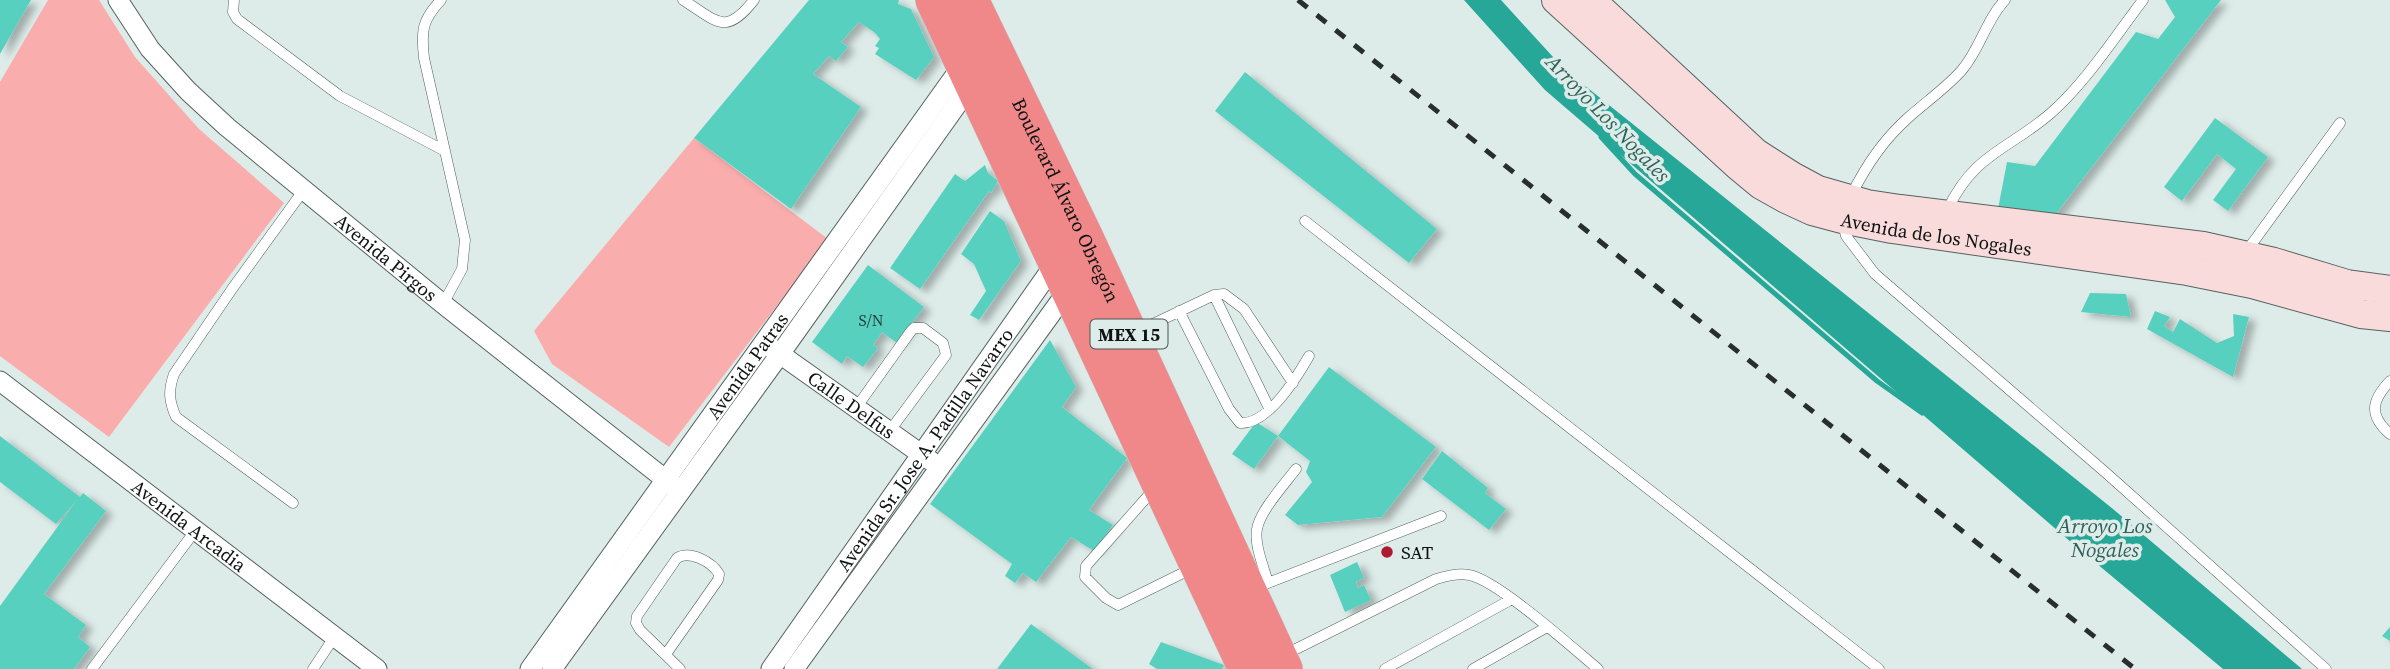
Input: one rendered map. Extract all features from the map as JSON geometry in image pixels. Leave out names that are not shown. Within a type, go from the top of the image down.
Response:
[{"type":"highway","name":"Boulevard Álvaro Obregón","points":[[933,0],[1062,275],[1177,479],[1258,586],[1270,659]]},
{"type":"highway","name":"Boulevard Álvaro Obregón","points":[[970,0],[1129,335],[1177,479],[1197,566],[1270,659]]},
{"type":"main road","name":"Avenida de los Nogales","points":[[1556,0],[1676,112],[1761,185],[1812,211],[1878,206],[2203,246],[2347,284],[2390,290]]},
{"type":"main road","name":"Avenida de los Nogales","points":[[1591,0],[1756,153],[1846,209],[1941,236],[2187,271],[2252,284],[2361,314],[2390,317]]},
{"type":"street","name":"Avenida Pirgos","points":[[118,0],[150,49],[188,91],[303,191],[673,485]]},
{"type":"street","name":"Avenida Patras","points":[[552,669],[764,342],[968,73]]},
{"type":"street","name":"Avenida Patras","points":[[530,669],[673,485],[780,354],[968,73]]},
{"type":"street","name":"Avenida Sr. Jose A. Padilla Navarro","points":[[767,668],[921,454],[1062,275],[1092,253]]},
{"type":"street","name":"Avenida Sr. Jose A. Padilla Navarro","points":[[795,669],[939,467],[1062,275],[1092,253]]},
{"type":"street","name":"Calle Delfus","points":[[764,342],[939,467]]},
{"type":"street","name":"Avenida Arcadia","points":[[0,381],[377,669]]},
{"type":"lane","points":[[234,0],[233,12],[237,19],[340,96],[445,151]]},
{"type":"lane","points":[[441,0],[429,13],[421,34],[465,240],[462,269],[443,304]]},
{"type":"lane","points":[[683,0],[718,22],[731,23],[742,16],[754,0]]},
{"type":"lane","points":[[1998,0],[1995,12],[1975,52],[1963,69],[1909,117],[1877,151],[1863,172],[1846,209],[1846,236],[1875,274],[2105,472],[2326,669]]},
{"type":"lane","points":[[1995,12],[2005,0]]},
{"type":"lane","points":[[1945,215],[1955,192],[1967,176],[1984,159],[2051,113],[2072,91],[2143,0]]},
{"type":"lane","points":[[2244,255],[2340,123]]},
{"type":"lane","points":[[293,503],[176,417],[168,391],[174,374],[303,191]]},
{"type":"lane","points":[[1305,221],[1879,669]]},
{"type":"lane","points":[[1129,335],[1214,295],[1224,294],[1244,309],[1293,383]]},
{"type":"lane","points":[[1214,295],[1269,408]]},
{"type":"lane","points":[[1179,311],[1234,418],[1240,423],[1246,423],[1269,408],[1293,383],[1309,356]]},
{"type":"lane","points":[[856,408],[911,331],[914,328],[923,328],[943,343],[946,355],[889,432]]},
{"type":"lane","points":[[2390,381],[2375,402],[2375,415],[2380,425],[2390,434]]},
{"type":"lane","points":[[1296,470],[1257,527],[1258,586],[1441,516]]},
{"type":"lane","points":[[1177,479],[1086,566],[1085,577],[1112,604],[1118,605],[1197,566]]},
{"type":"lane","points":[[92,669],[195,531]]},
{"type":"lane","points":[[666,654],[718,580],[719,574],[713,566],[689,555],[677,558],[637,616],[636,623],[680,669]]},
{"type":"lane","points":[[1270,659],[1436,579],[1459,574],[1472,575],[1512,599],[1598,669]]},
{"type":"lane","points":[[1385,669],[1512,599]]},
{"type":"lane","points":[[1473,669],[1546,627]]},
{"type":"lane","points":[[313,669],[335,636]]},
{"type":"lane","points":[[767,668],[795,669]]},
{"type":"shaded area","points":[[48,0],[99,0],[135,57],[199,129],[284,203],[109,437],[0,356],[0,82]]},
{"type":"shaded area","points":[[694,138],[828,239],[669,447],[552,364],[534,331]]},
{"type":"water","name":"Arroyo Los Nogales","points":[[1464,0],[1501,0],[1564,69],[2113,509],[2302,669],[2223,669],[2072,543],[1545,90]]},
{"type":"building","points":[[0,0],[31,0],[0,54]]},
{"type":"building","points":[[809,0],[899,0],[898,4],[911,9],[934,57],[916,80],[875,54],[879,48],[875,46],[880,39],[859,22],[841,42],[848,47],[836,61],[829,56],[813,74],[861,107],[791,209],[694,138]]},
{"type":"building","points":[[2165,0],[2221,0],[2055,215],[1998,209],[2007,162],[2035,166],[2136,32],[2158,39],[2175,17]]},
{"type":"building","points":[[1245,72],[1437,229],[1409,263],[1215,111]]},
{"type":"building","points":[[2215,118],[2268,157],[2228,211],[2213,200],[2236,169],[2217,154],[2182,201],[2164,187]]},
{"type":"building","points":[[985,165],[988,173],[998,181],[920,289],[890,268],[955,174],[965,181]]},
{"type":"building","points":[[990,211],[1004,221],[1021,261],[979,320],[970,315],[986,291],[974,264],[961,254]]},
{"type":"building","points":[[868,265],[924,307],[897,343],[882,332],[873,345],[878,348],[863,367],[847,356],[842,364],[812,342]]},
{"type":"building","points":[[2090,293],[2126,294],[2131,317],[2081,312]]},
{"type":"building","points":[[2155,311],[2170,317],[2164,326],[2173,332],[2180,319],[2217,343],[2234,336],[2233,314],[2249,317],[2233,377],[2147,329]]},
{"type":"building","points":[[1050,340],[1076,387],[1062,407],[1127,458],[1089,510],[1113,525],[1094,551],[1071,537],[1036,582],[1023,573],[1015,583],[1005,576],[1012,564],[930,504]]},
{"type":"building","points":[[1329,367],[1436,447],[1382,517],[1298,525],[1285,515],[1312,482],[1306,472],[1310,461],[1278,436]]},
{"type":"building","points":[[1256,422],[1278,436],[1254,469],[1232,454]]},
{"type":"building","points":[[0,436],[80,497],[83,493],[106,511],[44,594],[86,625],[78,637],[90,647],[74,669],[0,669],[0,606],[77,500],[56,524],[0,482]]},
{"type":"building","points":[[1442,451],[1488,488],[1485,493],[1506,509],[1489,530],[1422,479]]},
{"type":"building","points":[[1357,562],[1364,578],[1356,582],[1358,588],[1364,585],[1371,600],[1345,612],[1330,575]]},
{"type":"building","points":[[1031,624],[1093,669],[997,669]]},
{"type":"building","points":[[2390,627],[2390,641],[2382,636]]},
{"type":"building","points":[[1161,642],[1224,665],[1222,669],[1157,669],[1149,664]]},
{"type":"waterway","name":"Arroyo Los Nogales","points":[[1601,137],[1635,174],[1877,381],[1922,413]]},
{"type":"railway","points":[[1298,0],[2135,669]]},
{"type":"place","name":"SAT","points":[[1387,552]]}]
